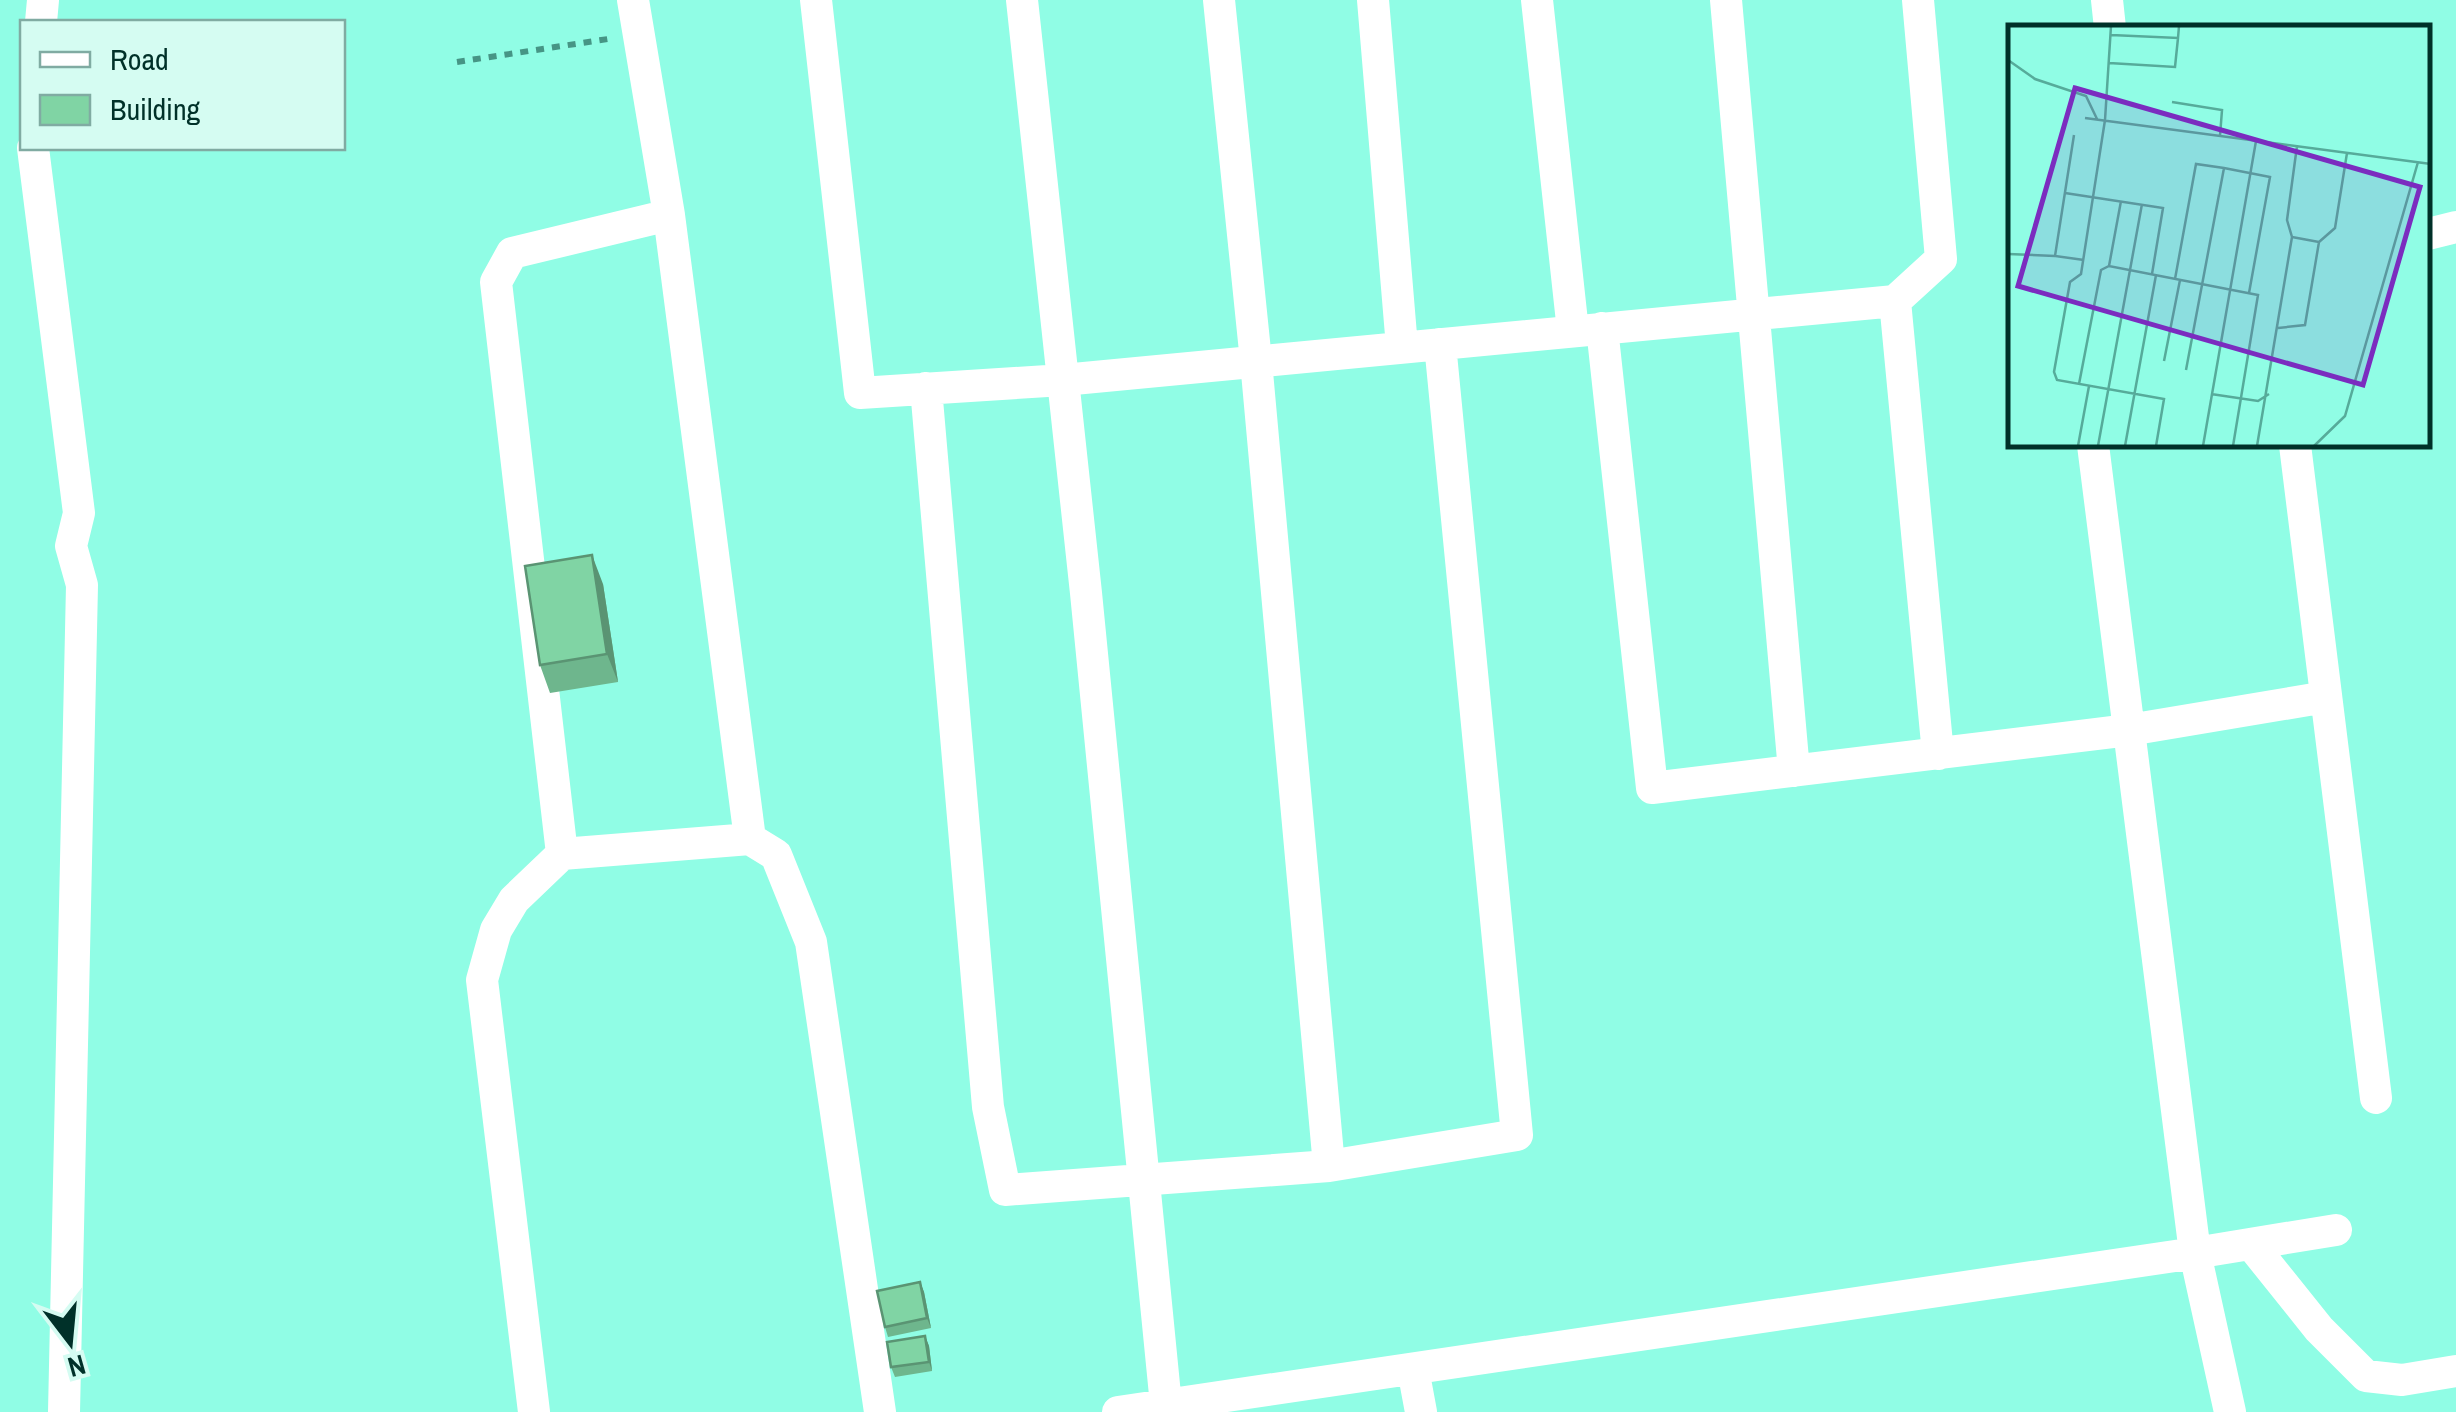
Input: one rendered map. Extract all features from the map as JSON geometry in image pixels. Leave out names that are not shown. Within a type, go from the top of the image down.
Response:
[{"type":"street","points":[[633,0],[669,215],[750,839]]},
{"type":"street","points":[[816,0],[860,393],[1063,380],[1895,301],[1941,259],[1918,0]]},
{"type":"street","points":[[1022,0],[1166,1405]]},
{"type":"street","points":[[1220,0],[1328,1166]]},
{"type":"street","points":[[1373,0],[1402,347]]},
{"type":"street","points":[[1537,0],[1652,788],[2129,730],[2326,697]]},
{"type":"street","points":[[1726,0],[1794,771]]},
{"type":"street","points":[[2107,0],[2110,25]]},
{"type":"street","points":[[33,150],[79,513],[71,546],[82,585],[64,1412]]},
{"type":"street","points":[[562,854],[496,282],[512,253],[669,215]]},
{"type":"street","points":[[2431,233],[2456,226]]},
{"type":"street","points":[[1895,301],[1938,754]]},
{"type":"street","points":[[926,388],[988,1107],[1004,1190],[1328,1166],[1516,1134],[1440,344]]},
{"type":"street","points":[[2093,448],[2195,1254],[2230,1412]]},
{"type":"street","points":[[2295,448],[2376,1098]]},
{"type":"street","points":[[534,1412],[482,980],[496,930],[514,900],[562,854],[750,839],[776,855],[811,942],[880,1412]]},
{"type":"street","points":[[1118,1412],[2336,1230]]},
{"type":"street","points":[[2251,1244],[2318,1328],[2366,1376],[2402,1380],[2456,1371]]},
{"type":"street","points":[[1413,1369],[1421,1412]]},
{"type":"path","points":[[457,62],[639,34]]},
{"type":"building","points":[[592,555],[607,654],[540,665],[525,566]]},
{"type":"building","points":[[920,1282],[927,1318],[885,1327],[877,1291]]},
{"type":"building","points":[[925,1336],[929,1362],[891,1367],[887,1342]]}]
